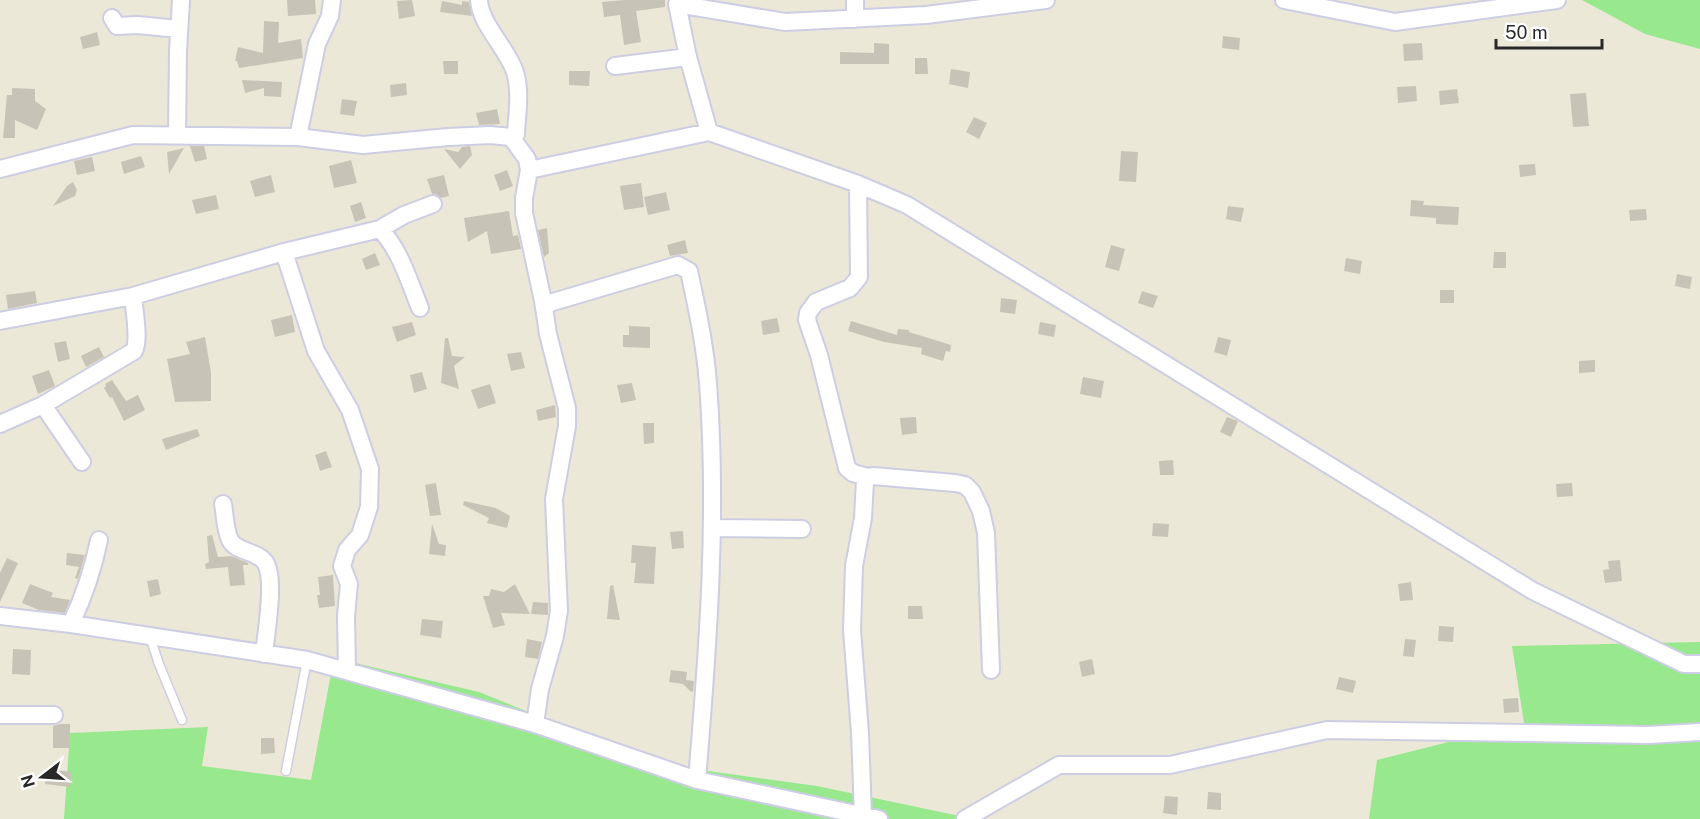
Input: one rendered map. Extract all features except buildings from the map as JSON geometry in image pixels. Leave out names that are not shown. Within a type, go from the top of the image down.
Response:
[{"type":"street","points":[[177,136],[181,0]]},
{"type":"street","points":[[298,137],[317,44],[330,16],[332,0]]},
{"type":"street","points":[[0,169],[133,135],[298,137],[363,145],[448,137],[511,137],[516,134],[519,93],[514,72],[500,42],[481,12],[479,0]]},
{"type":"street","points":[[855,0],[855,19]]},
{"type":"street","points":[[709,132],[688,57],[677,2],[785,22],[926,15],[1046,0]]},
{"type":"street","points":[[1284,0],[1395,22],[1557,0]]},
{"type":"street","points":[[112,18],[117,26],[136,25],[179,29]]},
{"type":"street","points":[[615,66],[688,57]]},
{"type":"street","points":[[529,170],[709,132],[858,184],[907,205],[1533,591],[1684,664],[1700,664]]},
{"type":"street","points":[[511,137],[523,151],[529,170],[524,213],[548,334],[567,408],[567,426],[554,498],[559,611],[555,636],[540,689],[535,724]]},
{"type":"street","points":[[858,184],[859,277],[850,288],[816,302],[808,313],[807,320],[819,355],[847,468],[853,473],[868,477],[955,483],[965,485],[972,492],[981,511],[986,533],[991,670]]},
{"type":"street","points":[[0,321],[133,296],[284,252],[380,229],[404,215],[433,204]]},
{"type":"street","points":[[380,229],[387,236],[397,254],[420,308]]},
{"type":"street","points":[[284,252],[316,351],[350,410],[370,469],[369,507],[360,535],[347,550],[342,566],[349,584],[346,616],[347,671]]},
{"type":"street","points":[[543,301],[548,304],[678,265],[689,271],[702,333],[708,382],[713,528],[710,624],[697,780]]},
{"type":"street","points":[[0,424],[44,405],[134,351],[136,336],[133,296]]},
{"type":"street","points":[[44,405],[82,462]]},
{"type":"street","points":[[0,616],[71,624],[307,660],[535,724],[697,780],[871,817],[860,733],[852,630],[854,566],[863,518],[865,481],[868,477]]},
{"type":"street","points":[[223,504],[230,541],[235,546],[258,556],[265,562],[269,573],[270,605],[264,654]]},
{"type":"street","points":[[713,528],[802,529]]},
{"type":"street","points":[[71,624],[93,570],[99,540]]},
{"type":"street","points":[[0,715],[54,715]]},
{"type":"street","points":[[965,819],[1059,765],[1170,765],[1327,730],[1648,735],[1700,732]]},
{"type":"lane","points":[[150,636],[182,720]]},
{"type":"lane","points":[[286,771],[307,660]]},
{"type":"green space","points":[[1582,0],[1700,0],[1700,49],[1645,34]]},
{"type":"green space","points":[[1700,642],[1700,819],[1369,819],[1377,760],[1524,723],[1512,646]]},
{"type":"green space","points":[[334,658],[479,692],[658,764],[817,786],[974,819],[64,819],[70,733],[208,727],[202,766],[311,780]]}]
